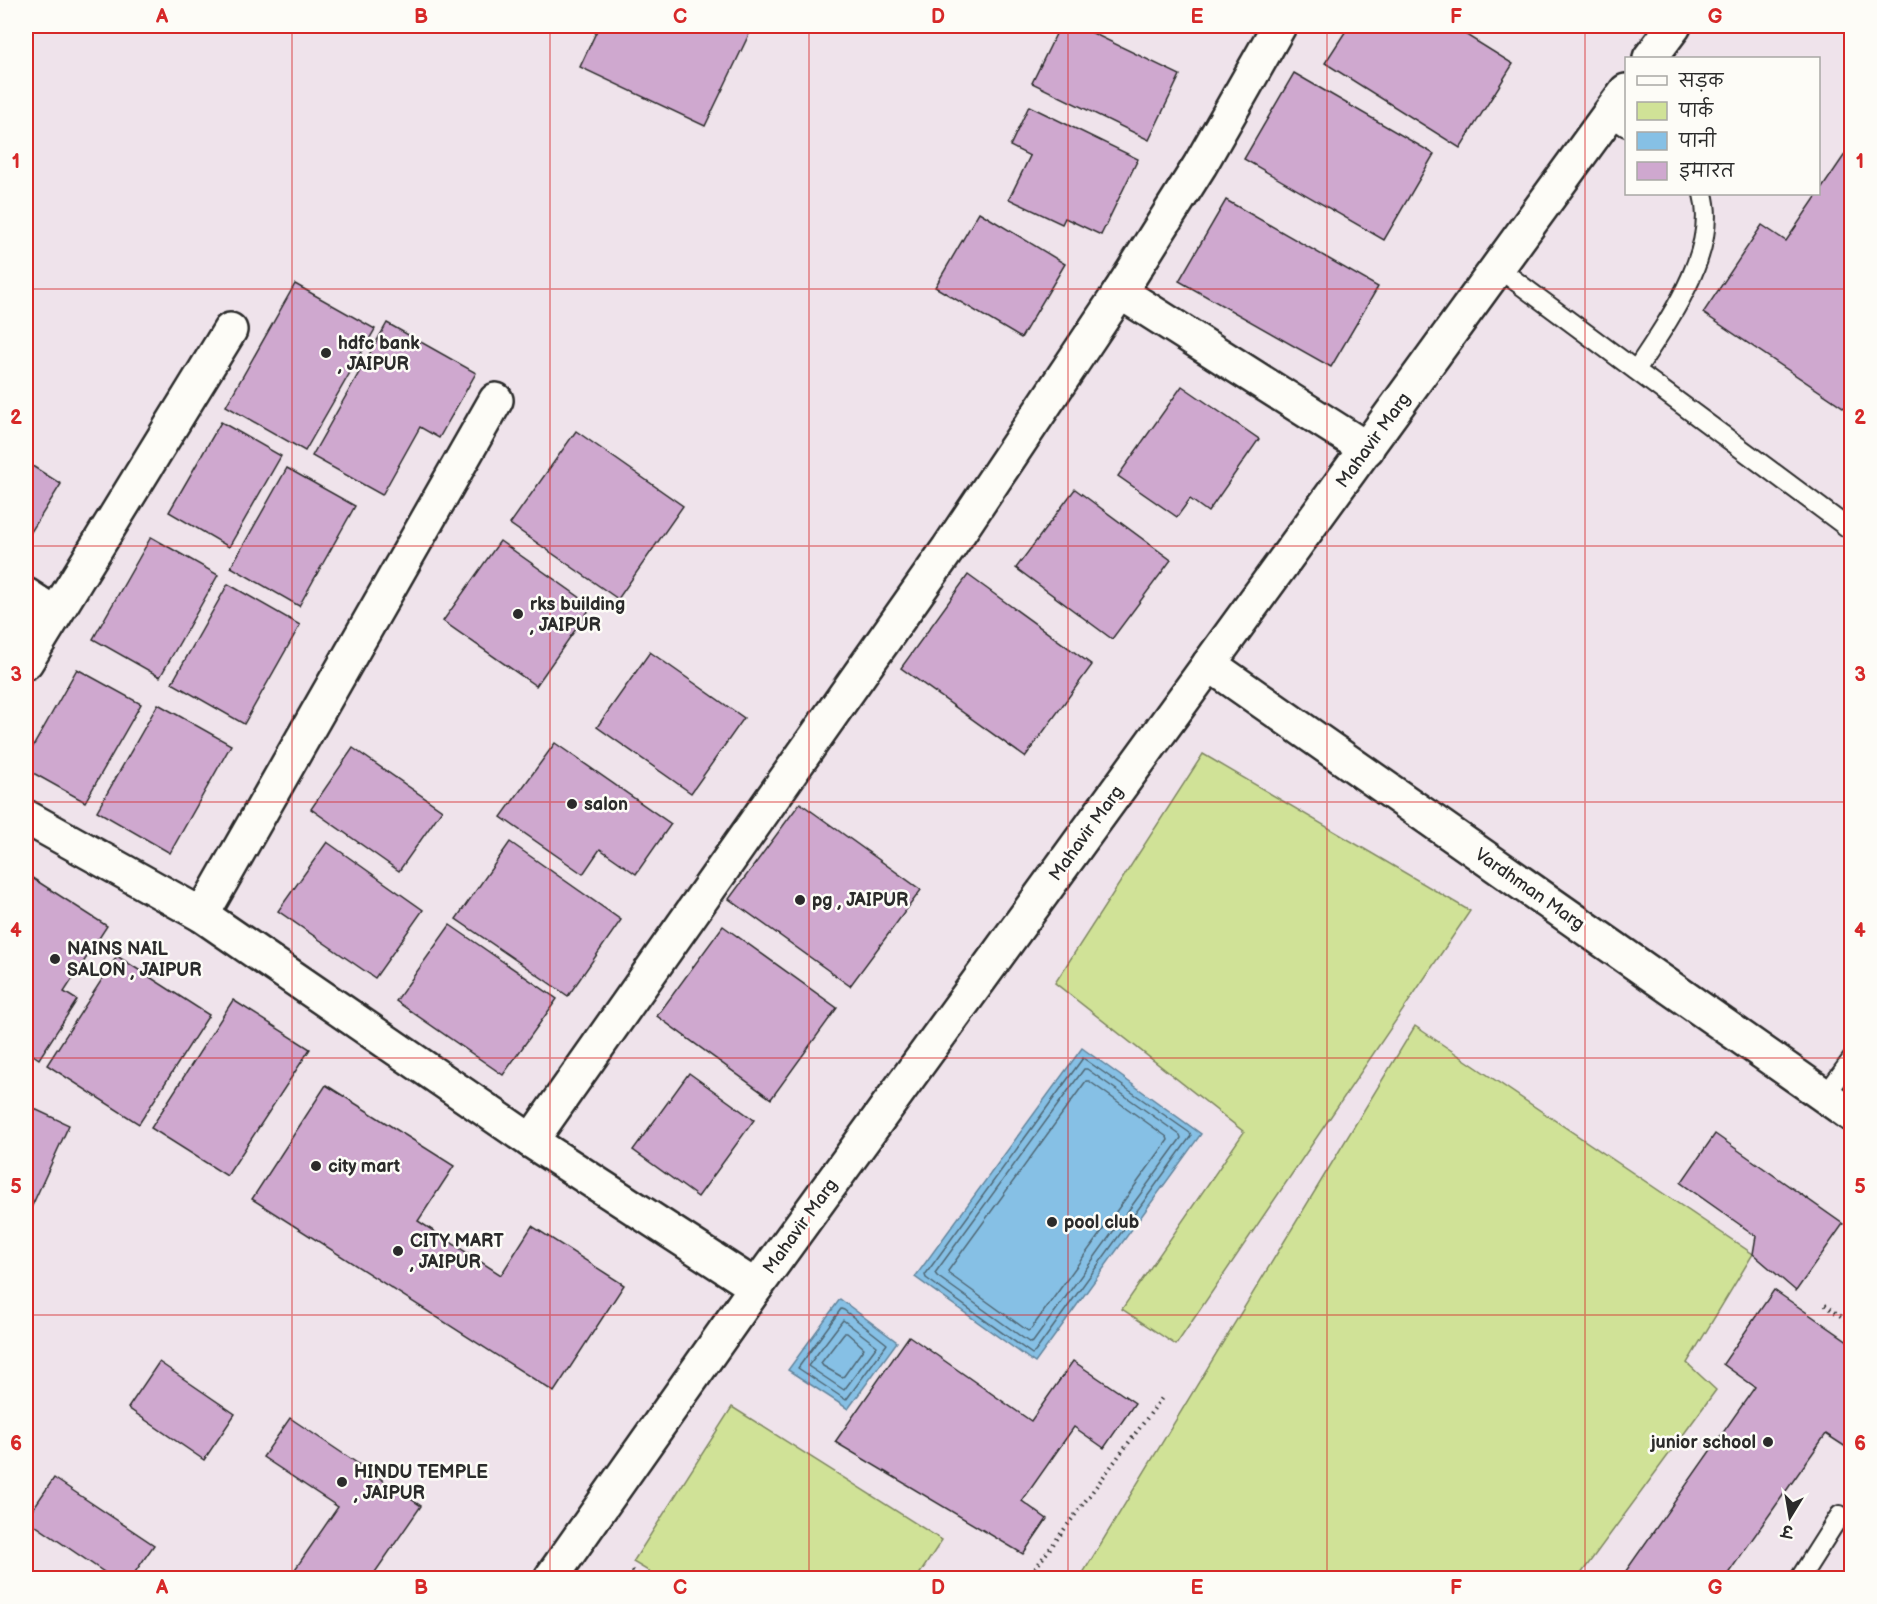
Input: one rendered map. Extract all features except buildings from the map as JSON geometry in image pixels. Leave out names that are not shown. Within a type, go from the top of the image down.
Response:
[{"type":"street","points":[[531,1141],[948,549],[1120,292],[1200,165],[1279,26]]},
{"type":"street","points":[[1651,57],[1674,26]]},
{"type":"street","name":"Mahavir Marg","points":[[551,1578],[756,1287],[1209,664],[1498,268],[1620,111]]},
{"type":"street","points":[[1120,292],[1367,448]]},
{"type":"street","points":[[26,662],[230,330]]},
{"type":"street","points":[[202,915],[496,400]]},
{"type":"street","points":[[26,595],[56,614]]},
{"type":"street","name":"Vardhman Marg","points":[[1209,664],[1851,1115]]},
{"type":"street","points":[[26,817],[202,915],[531,1141],[756,1287]]},
{"type":"lane","points":[[1636,370],[1675,310],[1690,278],[1704,241],[1704,195]]},
{"type":"lane","points":[[1498,268],[1851,531]]},
{"type":"lane","points":[[1825,1096],[1851,1059]]},
{"type":"lane","points":[[1800,1578],[1840,1515]]},
{"type":"path","points":[[1825,1305],[1851,1324]]},
{"type":"path","points":[[1028,1578],[1162,1398]]},
{"type":"path","points":[[632,1571],[644,1578]]},
{"type":"green space","points":[[1203,754],[1470,911],[1176,1345],[1122,1309],[1244,1132],[1055,983]]},
{"type":"green space","points":[[1415,1026],[1753,1254],[1687,1363],[1716,1390],[1578,1578],[1080,1578]]},
{"type":"green space","points":[[732,1407],[942,1540],[917,1578],[660,1578],[633,1562]]},
{"type":"water","points":[[1082,1048],[1201,1134],[1035,1363],[915,1277]]},
{"type":"water","points":[[840,1299],[897,1342],[848,1409],[788,1370]]},
{"type":"place","name":"hdfc bank , JAIPUR","points":[[326,353]]},
{"type":"place","name":"rks building , JAIPUR","points":[[518,614]]},
{"type":"place","name":"salon","points":[[572,804]]},
{"type":"place","name":"pg , JAIPUR","points":[[800,900]]},
{"type":"place","name":"NAINS NAIL SALON , JAIPUR","points":[[55,959]]},
{"type":"place","name":"city mart","points":[[316,1166]]},
{"type":"place","name":"pool club","points":[[1052,1222]]},
{"type":"place","name":"CITY MART , JAIPUR","points":[[398,1251]]},
{"type":"place","name":"junior school","points":[[1768,1442]]},
{"type":"place","name":"HINDU TEMPLE , JAIPUR","points":[[342,1482]]}]
